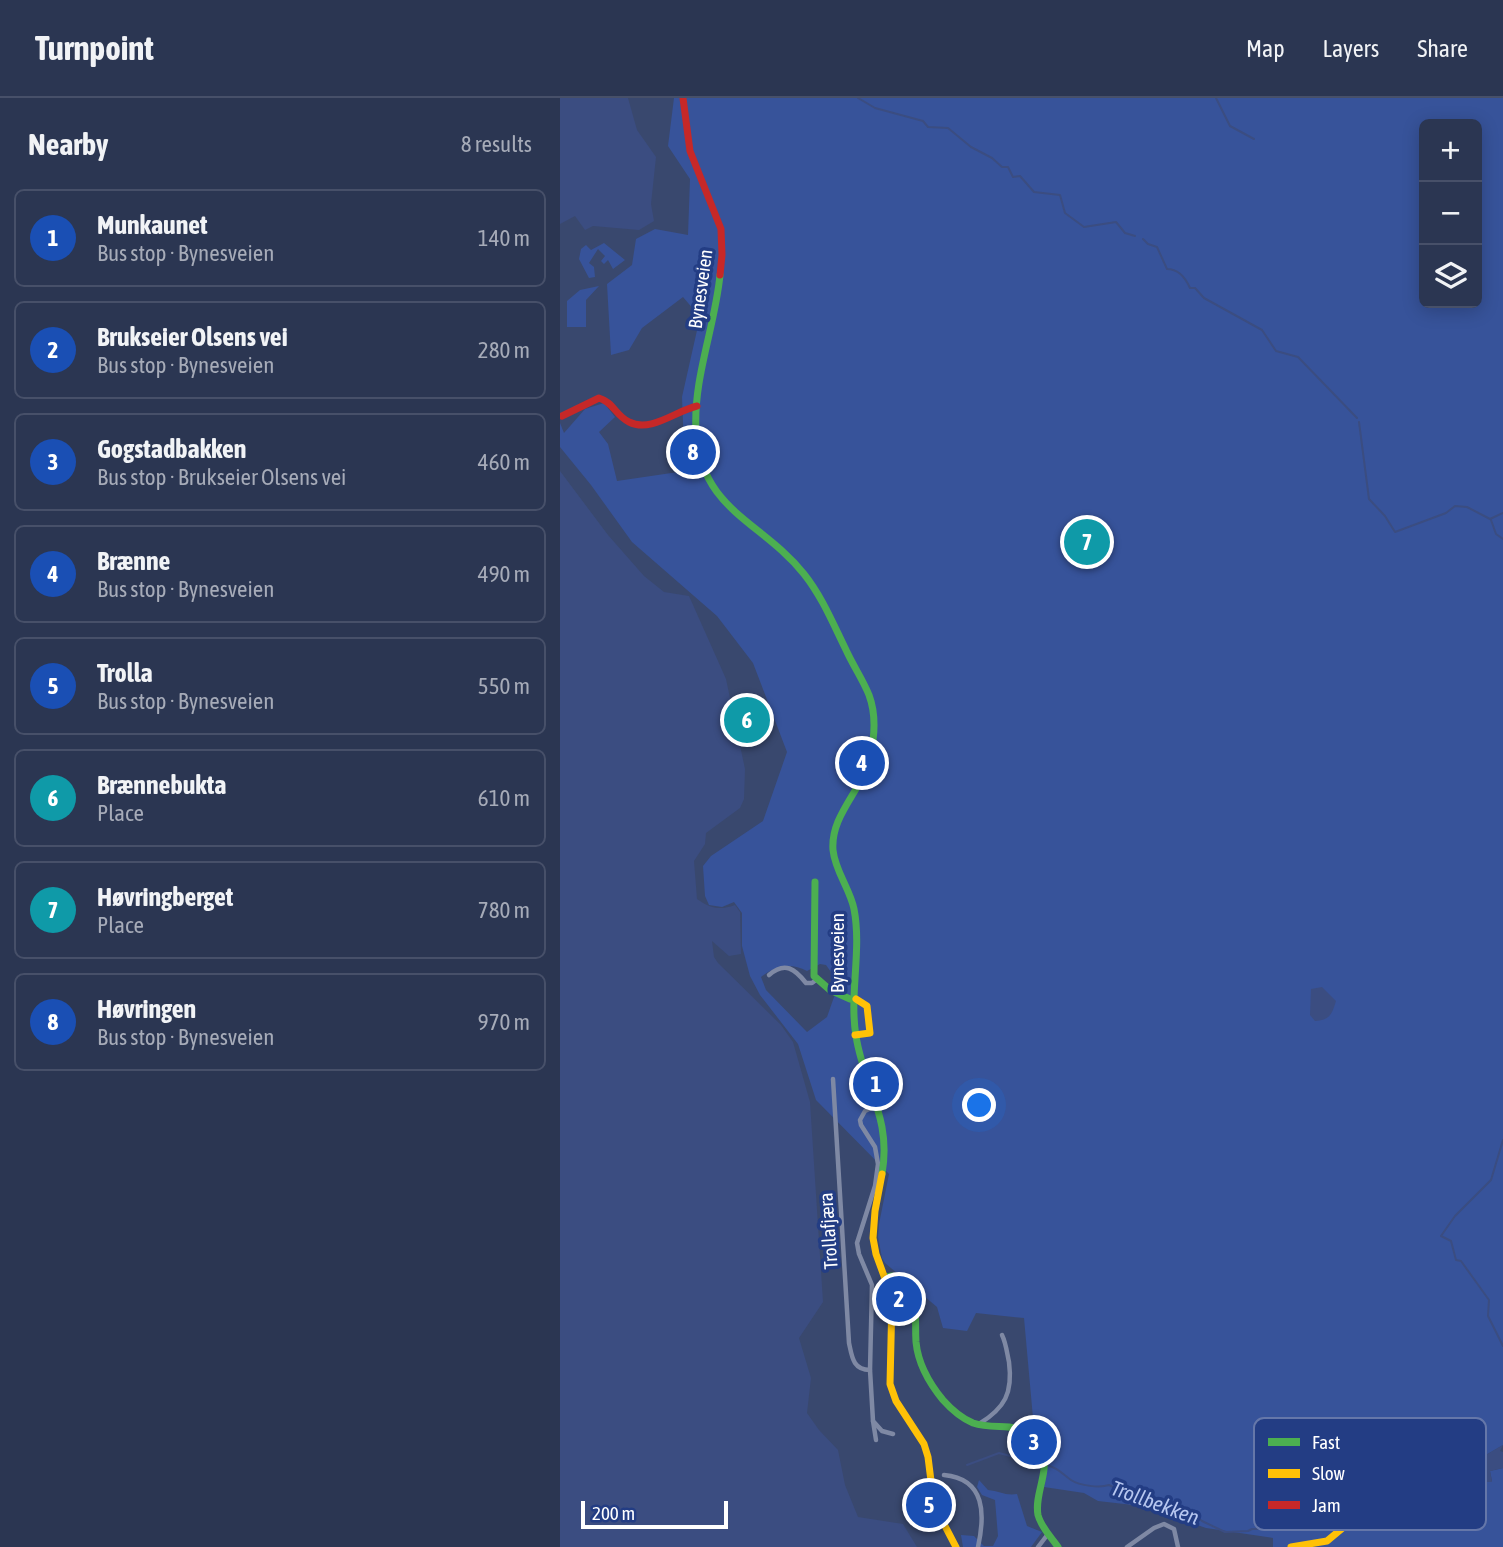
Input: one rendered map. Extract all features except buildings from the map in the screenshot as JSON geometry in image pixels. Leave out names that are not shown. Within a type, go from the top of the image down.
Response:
[{"type":"main road","name":"Bynesveien","points":[[683,98],[686,130],[694,162],[718,214],[722,237],[719,289],[697,406],[697,447],[711,485],[724,502],[784,552],[814,584],[870,700],[873,722],[870,753],[861,778],[841,815],[833,841],[834,858],[851,895],[856,917],[853,1001],[855,1035],[858,1052],[878,1105],[884,1134],[885,1162],[873,1239],[886,1277],[893,1310],[889,1367],[891,1391],[901,1411],[926,1447],[934,1503],[956,1547]]},
{"type":"main road","points":[[562,416],[599,398],[608,401],[628,422],[638,425],[652,423],[697,406]]},
{"type":"main road","name":"Bynesveien","points":[[815,882],[813,968],[816,980],[841,996],[867,1006],[870,1033],[855,1035]]},
{"type":"main road","points":[[886,1277],[892,1276],[900,1282],[917,1303],[917,1349],[927,1377],[950,1406],[964,1419],[978,1425],[1024,1429],[1036,1442],[1043,1456],[1045,1471],[1037,1506],[1040,1520],[1058,1547]]},
{"type":"main road","points":[[1291,1547],[1326,1541],[1340,1530]]},
{"type":"street","name":"Bynesveien","points":[[769,975],[777,969],[792,969],[796,970],[806,983],[816,980]]},
{"type":"street","name":"Trollafjæra","points":[[833,1079],[849,1343],[856,1366],[870,1370]]},
{"type":"street","name":"Trollafjæra","points":[[876,1440],[870,1370],[872,1285],[857,1243],[875,1186],[877,1157],[875,1147],[860,1120],[865,1111],[878,1105]]},
{"type":"street","points":[[978,1425],[998,1409],[1010,1391],[1009,1360],[1002,1335]]},
{"type":"street","points":[[873,1420],[882,1430],[893,1434]]},
{"type":"street","points":[[944,1475],[963,1480],[979,1496],[982,1513],[978,1547]]},
{"type":"street","points":[[1127,1547],[1164,1524],[1174,1529],[1178,1547]]},
{"type":"street","points":[[1038,1547],[1048,1534]]},
{"type":"shaded area","points":[[560,98],[628,98],[637,130],[656,157],[651,204],[654,221],[639,230],[593,226],[585,230],[575,216],[560,224]]},
{"type":"shaded area","points":[[674,98],[1503,98],[1503,1445],[1486,1455],[1486,1418],[1254,1418],[1254,1530],[1486,1530],[1486,1480],[1492,1481],[1490,1471],[1503,1468],[1503,1547],[1273,1547],[1273,1538],[1206,1528],[1142,1506],[1098,1501],[1084,1493],[1044,1487],[1048,1458],[1033,1418],[1024,1318],[976,1313],[967,1331],[943,1328],[937,1307],[885,1263],[878,1237],[889,1174],[816,1100],[798,1044],[760,995],[750,976],[742,946],[742,913],[734,902],[722,907],[709,905],[705,896],[703,866],[711,856],[763,821],[787,752],[753,663],[717,616],[632,542],[560,447],[560,423],[564,433],[585,409],[604,403],[615,417],[599,432],[608,444],[617,481],[685,471],[682,397],[700,317],[683,297],[642,328],[629,350],[611,355],[607,284],[632,265],[636,239],[655,229],[688,235],[690,179],[668,146]],"holes":[[[820,964],[826,965],[831,972],[837,971],[841,976],[840,989],[827,1017],[807,1032],[766,990],[761,977],[783,966],[807,971]]]},
{"type":"shaded area","points":[[604,243],[625,260],[613,269],[608,260],[604,264],[601,261],[605,256],[598,249],[589,263],[594,267],[595,277],[589,278],[579,259],[581,249],[586,245],[591,250]]},
{"type":"shaded area","points":[[599,286],[586,300],[586,327],[567,327],[567,301],[580,290]]},
{"type":"shaded area","points":[[560,471],[608,535],[644,576],[664,592],[689,596],[726,679],[745,769],[744,799],[740,808],[706,833],[705,844],[694,861],[697,899],[715,908],[735,905],[740,912],[741,954],[729,956],[712,941],[714,957],[781,1025],[793,1042],[810,1102],[823,1302],[799,1338],[811,1378],[807,1413],[838,1450],[845,1485],[858,1517],[903,1524],[917,1547],[560,1547]]},
{"type":"shaded area","points":[[1322,987],[1336,1001],[1330,1016],[1315,1021],[1310,1015],[1311,989]]},
{"type":"shaded area","points":[[1503,1445],[1500,1451],[1503,1452],[1503,1468],[1490,1471],[1492,1482],[1486,1482],[1486,1455]]},
{"type":"shaded area","points":[[979,1480],[988,1490],[1017,1494],[1027,1526],[1042,1532],[1031,1547],[963,1547],[961,1535],[974,1536],[984,1546],[993,1546],[998,1536],[995,1500],[982,1495],[977,1487]]},
{"type":"waterway","points":[[858,98],[875,108],[923,121],[928,127],[948,128],[971,147],[992,158],[1002,167],[1008,167],[1013,177],[1020,176],[1034,192],[1060,195],[1065,213],[1084,227],[1116,222],[1125,233],[1135,236]]},
{"type":"waterway","points":[[1216,98],[1230,126],[1254,139]]},
{"type":"waterway","points":[[1143,239],[1157,247],[1167,269],[1178,273],[1190,288],[1195,288],[1204,298],[1262,330],[1276,351],[1298,357],[1357,418]]},
{"type":"waterway","points":[[1359,422],[1369,499],[1395,532],[1446,513],[1455,506],[1467,507],[1490,519],[1503,513]]},
{"type":"waterway","points":[[1491,520],[1496,534],[1503,539]]},
{"type":"waterway","points":[[1503,1140],[1491,1180],[1455,1216],[1441,1236],[1451,1241],[1456,1260],[1461,1261],[1489,1300],[1488,1316],[1503,1346]]},
{"type":"waterway","name":"Trollbekken","points":[[967,1465],[999,1453],[1014,1457],[1024,1454],[1042,1464]]},
{"type":"waterway","name":"Trollbekken","points":[[1047,1465],[1075,1482],[1090,1486],[1109,1485],[1131,1493],[1140,1502],[1164,1510],[1178,1509],[1189,1512],[1225,1532],[1254,1529]]},
{"type":"traffic: fast","points":[[720,275],[698,392],[696,431],[700,458],[709,480],[721,497],[788,556],[811,583],[864,684],[874,716],[868,762],[838,823],[833,850],[854,909],[857,940],[854,1020],[860,1055],[880,1119],[884,1154],[882,1174]]},
{"type":"traffic: fast","points":[[815,882],[814,976],[830,990],[850,999]]},
{"type":"traffic: fast","points":[[885,1277],[892,1276],[912,1298],[919,1358],[929,1380],[946,1403],[960,1416],[973,1423],[1021,1429],[1036,1440],[1044,1459],[1038,1515],[1058,1547]]},
{"type":"traffic: slow","points":[[855,1035],[870,1033],[867,1006],[856,999]]},
{"type":"traffic: slow","points":[[882,1174],[873,1238],[892,1298],[890,1384],[896,1401],[924,1444],[934,1505],[956,1547]]},
{"type":"traffic: slow","points":[[1291,1547],[1327,1541],[1340,1530]]},
{"type":"traffic: jam","points":[[683,98],[690,151],[721,229],[720,275]]},
{"type":"traffic: jam","points":[[562,416],[599,398],[629,422],[637,425],[654,423],[697,406]]},
{"type":"place","name":"Høvringen","points":[[693,452]]},
{"type":"place","name":"Høvringberget","points":[[1087,542]]},
{"type":"place","name":"Brænnebukta","points":[[747,720]]},
{"type":"place","name":"Brænne","points":[[862,763]]},
{"type":"place","name":"Munkaunet","points":[[876,1084]]},
{"type":"place","name":"Brukseier Olsens vei","points":[[899,1299]]},
{"type":"place","name":"Gogstadbakken","points":[[1034,1442]]},
{"type":"place","name":"Trolla","points":[[929,1505]]}]
